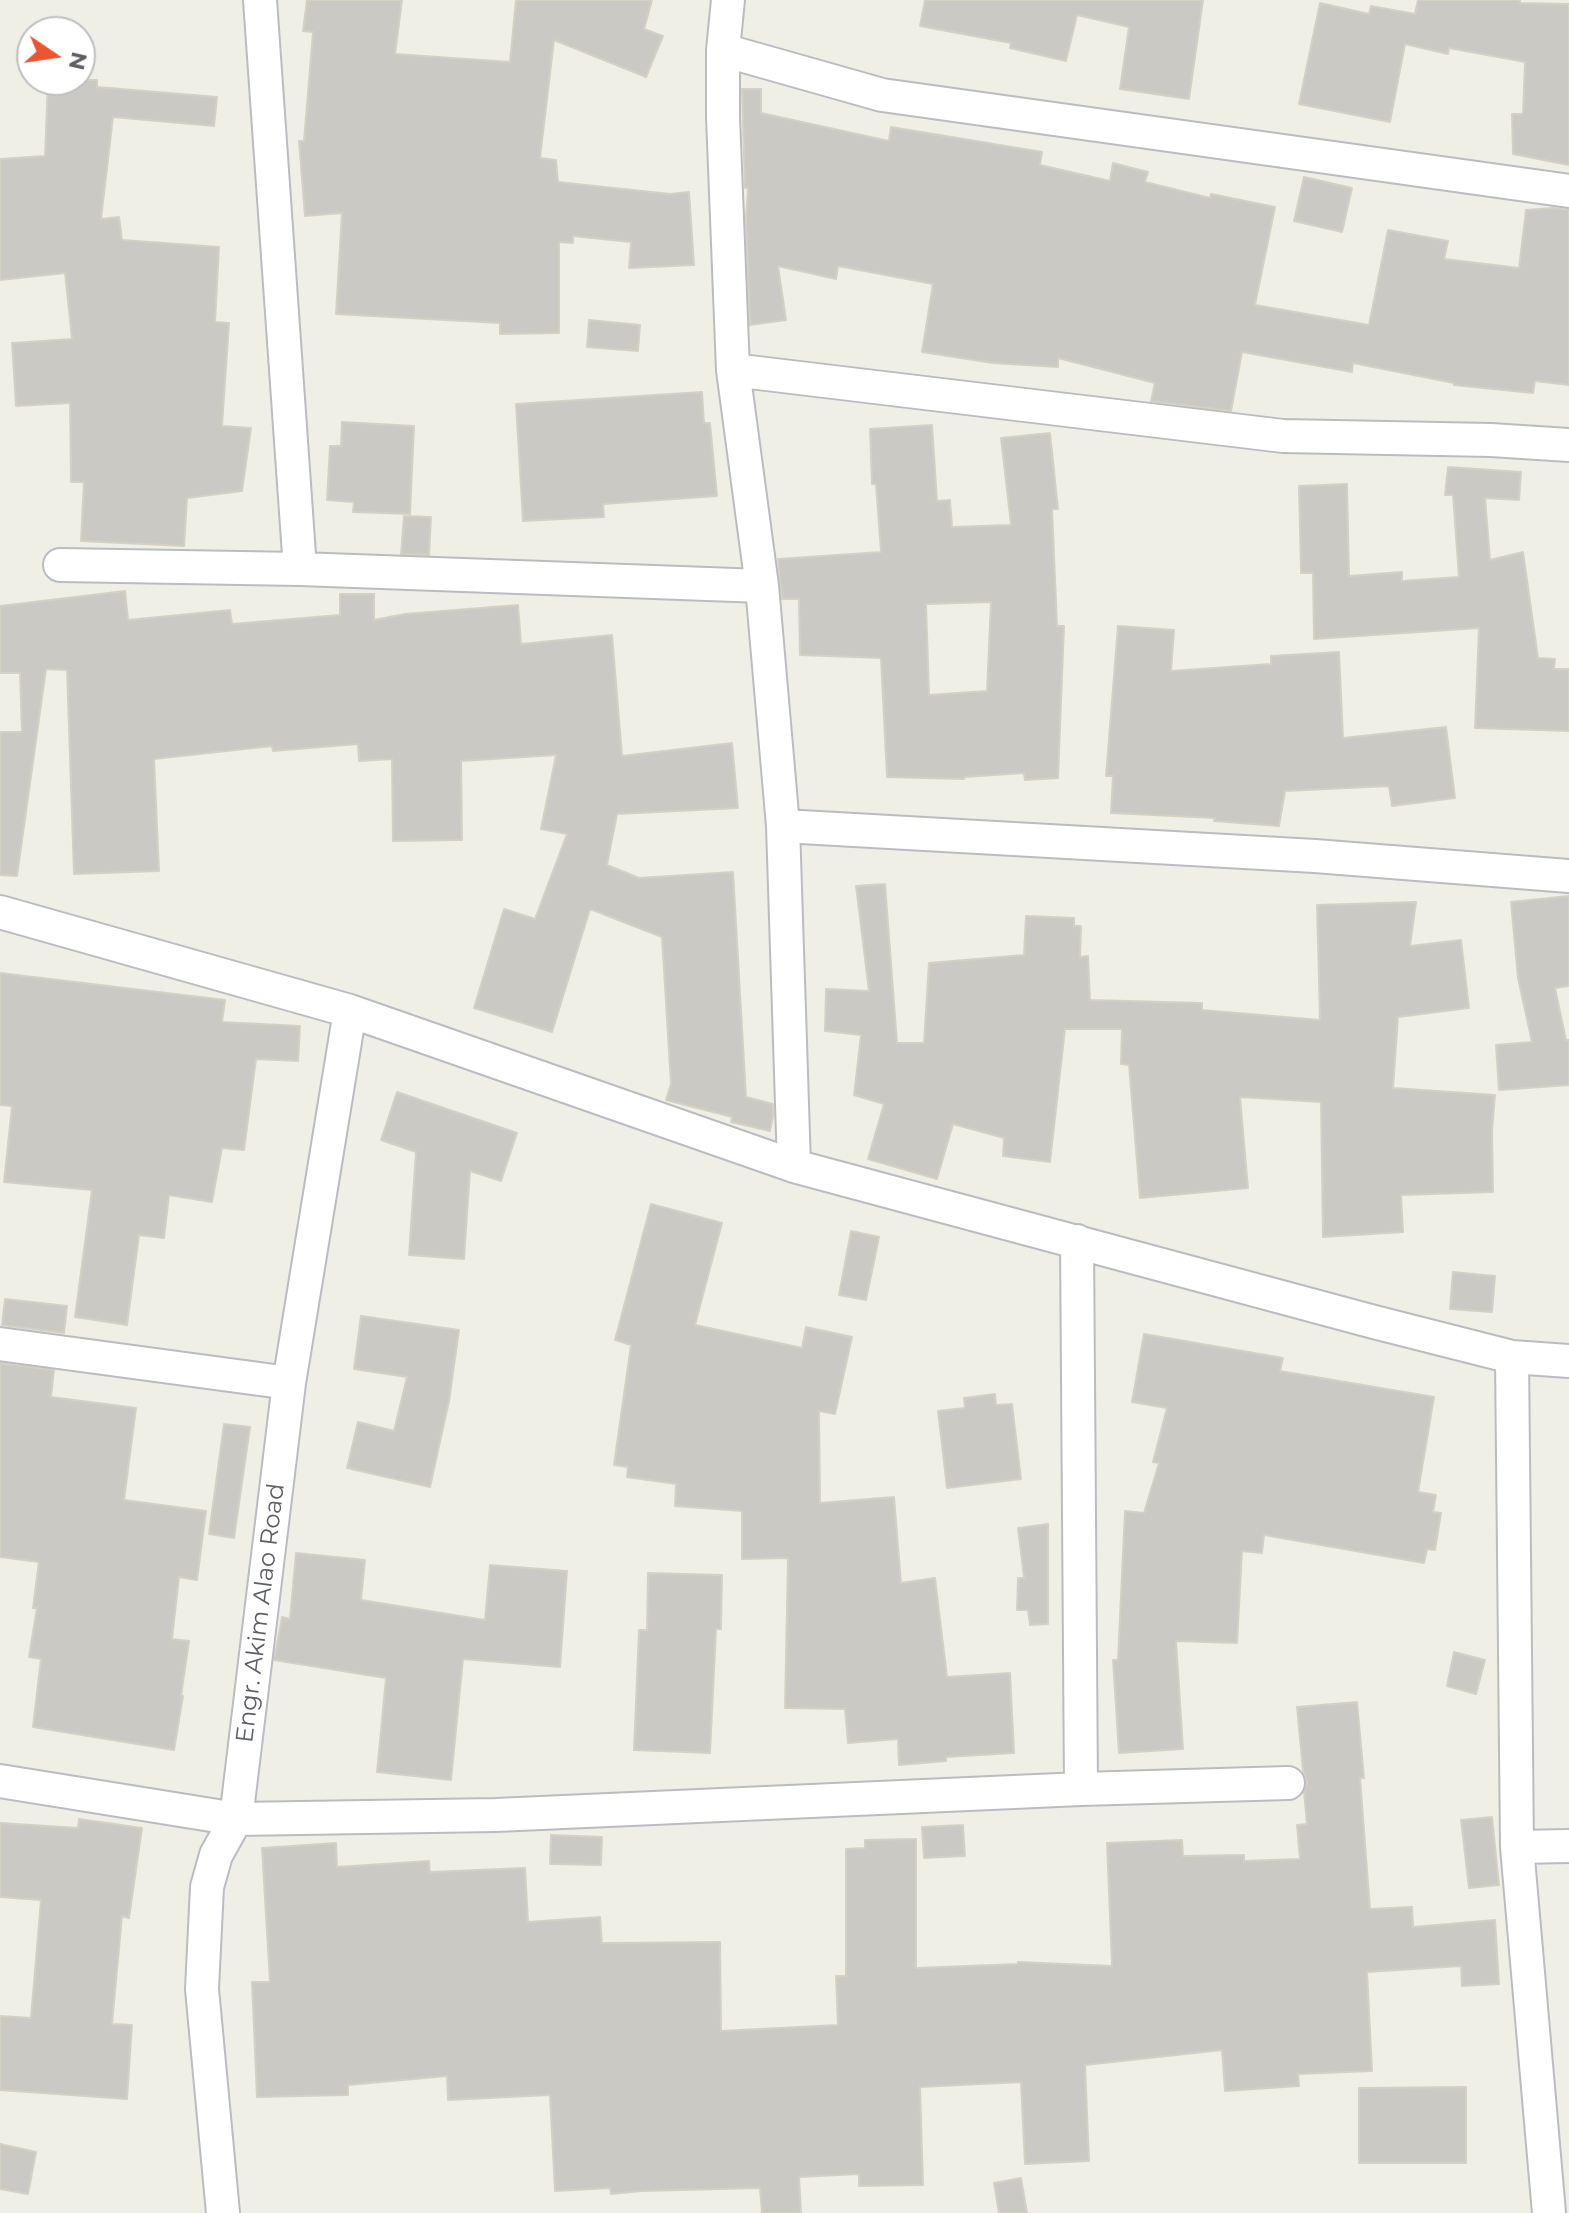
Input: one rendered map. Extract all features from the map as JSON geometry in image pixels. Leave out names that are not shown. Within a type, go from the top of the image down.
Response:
[{"type":"street","points":[[260,0],[300,569]]},
{"type":"street","points":[[728,0],[723,50],[723,117],[733,370],[762,586],[783,826],[794,1166]]},
{"type":"street","points":[[723,50],[882,95],[1569,191]]},
{"type":"street","points":[[733,370],[1283,436],[1491,440],[1569,445]]},
{"type":"street","points":[[60,565],[300,569],[762,586]]},
{"type":"street","points":[[783,826],[1315,856],[1569,876]]},
{"type":"street","points":[[0,912],[350,1011],[794,1166],[1512,1357],[1569,1361]]},
{"type":"street","name":"Engr. Akim Alao Road","points":[[223,2213],[202,1989],[207,1887],[216,1855],[236,1819],[289,1383],[350,1011]]},
{"type":"street","points":[[1077,1241],[1081,1789]]},
{"type":"street","points":[[0,1344],[289,1383]]},
{"type":"street","points":[[1512,1357],[1517,1847],[1549,2213]]},
{"type":"street","points":[[0,1781],[236,1819],[496,1815],[1288,1783]]},
{"type":"street","points":[[1517,1847],[1569,1846]]},
{"type":"building","points":[[307,0],[402,0],[395,54],[510,62],[516,0],[652,0],[644,29],[663,36],[646,77],[554,40],[540,158],[556,160],[558,182],[670,194],[689,192],[694,265],[629,268],[631,242],[573,236],[573,243],[559,242],[559,333],[500,334],[500,323],[336,314],[342,213],[305,216],[299,141],[304,141],[313,32],[303,31]]},
{"type":"building","points":[[925,0],[1203,0],[1189,99],[1120,89],[1129,27],[1077,15],[1066,61],[1010,48],[1011,43],[920,26]]},
{"type":"building","points":[[1418,0],[1520,0],[1520,3],[1569,4],[1569,165],[1513,154],[1512,114],[1523,114],[1525,62],[1449,48],[1448,54],[1405,44],[1390,122],[1299,104],[1320,3],[1369,14],[1371,6],[1415,14]]},
{"type":"building","points":[[97,80],[97,87],[217,97],[214,126],[113,117],[101,219],[119,217],[122,240],[219,247],[215,322],[229,323],[222,426],[251,428],[242,491],[187,498],[184,546],[81,541],[84,482],[71,482],[70,403],[16,406],[12,343],[72,339],[65,273],[0,280],[0,159],[45,156],[47,96],[96,96]]},
{"type":"building","points":[[742,89],[761,89],[761,113],[889,141],[891,127],[1042,152],[1040,165],[1110,181],[1113,163],[1148,172],[1145,182],[1210,198],[1211,194],[1275,207],[1255,305],[1369,325],[1388,230],[1448,241],[1444,259],[1519,268],[1526,210],[1569,210],[1569,385],[1535,381],[1533,393],[1454,385],[1353,363],[1352,372],[1242,352],[1231,411],[1151,401],[1155,383],[1058,358],[1058,367],[993,363],[922,352],[933,284],[838,266],[836,279],[778,266],[786,320],[750,325],[746,218],[748,188],[745,188]]},
{"type":"building","points":[[1304,177],[1352,188],[1342,232],[1294,221]]},
{"type":"building","points":[[589,320],[640,325],[638,351],[587,347]]},
{"type":"building","points":[[702,392],[704,423],[710,423],[717,496],[603,504],[604,517],[523,521],[516,404]]},
{"type":"building","points":[[342,422],[414,426],[410,514],[353,512],[354,502],[327,500],[330,446],[341,446]]},
{"type":"building","points":[[932,425],[937,501],[950,500],[952,527],[1011,525],[1001,438],[1050,433],[1058,509],[1052,509],[1057,626],[1064,626],[1058,778],[1025,780],[1024,773],[964,779],[887,777],[881,658],[800,655],[799,599],[782,599],[778,559],[881,552],[876,484],[872,484],[870,429]],"holes":[[[991,602],[987,691],[929,695],[926,604]]]},
{"type":"building","points":[[1448,467],[1521,472],[1519,500],[1485,498],[1490,560],[1523,552],[1538,658],[1555,659],[1554,669],[1569,669],[1569,731],[1475,728],[1479,628],[1314,639],[1313,573],[1301,573],[1299,486],[1347,484],[1349,576],[1402,572],[1402,581],[1459,577],[1453,495],[1445,495]]},
{"type":"building","points":[[404,516],[431,517],[429,555],[401,554]]},
{"type":"building","points":[[125,591],[128,620],[230,610],[232,624],[340,615],[340,594],[374,594],[374,620],[405,614],[518,605],[521,644],[612,635],[622,756],[732,743],[738,808],[617,814],[607,865],[639,878],[733,872],[746,1097],[773,1104],[770,1131],[731,1122],[732,1117],[666,1100],[671,1084],[662,937],[590,909],[552,1032],[474,1008],[504,909],[535,919],[567,834],[541,829],[556,755],[461,761],[462,840],[393,841],[392,759],[359,761],[358,744],[273,751],[272,746],[154,759],[159,871],[74,874],[67,670],[46,669],[17,876],[0,875],[0,732],[22,732],[20,673],[0,673],[0,606]]},
{"type":"building","points":[[1118,626],[1174,630],[1171,671],[1271,664],[1271,656],[1339,652],[1343,738],[1446,727],[1455,798],[1392,806],[1389,786],[1285,791],[1279,826],[1214,821],[1215,818],[1111,813],[1113,776],[1106,776]]},
{"type":"building","points":[[885,884],[897,1043],[924,1043],[929,963],[1024,955],[1026,916],[1074,918],[1074,926],[1081,926],[1080,957],[1088,956],[1090,1000],[1202,1003],[1202,1010],[1320,1020],[1317,905],[1416,902],[1410,946],[1461,940],[1469,1008],[1398,1017],[1393,1088],[1495,1095],[1493,1192],[1401,1195],[1403,1232],[1323,1237],[1321,1102],[1240,1097],[1248,1188],[1140,1198],[1129,1065],[1121,1064],[1122,1029],[1065,1029],[1050,1162],[1003,1156],[1004,1138],[953,1124],[937,1179],[868,1159],[884,1104],[854,1095],[861,1035],[825,1031],[826,989],[869,991],[856,886]]},
{"type":"building","points":[[1569,896],[1569,986],[1555,988],[1566,1040],[1569,1040],[1569,1085],[1499,1090],[1496,1045],[1532,1042],[1518,978],[1511,902]]},
{"type":"building","points":[[0,973],[225,1000],[222,1022],[300,1026],[298,1061],[256,1059],[244,1150],[222,1148],[212,1202],[169,1195],[164,1238],[139,1235],[127,1325],[75,1317],[92,1190],[4,1182],[12,1106],[0,1105]]},
{"type":"building","points":[[397,1092],[517,1133],[501,1181],[470,1171],[464,1259],[409,1255],[416,1152],[381,1140]]},
{"type":"building","points":[[651,1204],[722,1223],[695,1325],[802,1348],[806,1327],[852,1337],[835,1414],[819,1411],[820,1503],[894,1497],[901,1583],[935,1578],[947,1677],[1010,1673],[1014,1753],[946,1757],[946,1761],[899,1765],[898,1739],[848,1743],[845,1709],[785,1708],[788,1558],[742,1559],[742,1511],[675,1506],[676,1484],[627,1477],[628,1467],[614,1465],[631,1345],[615,1340]]},
{"type":"building","points":[[851,1231],[879,1237],[866,1300],[839,1295]]},
{"type":"building","points":[[1453,1272],[1495,1276],[1492,1312],[1450,1309]]},
{"type":"building","points":[[5,1299],[67,1306],[64,1333],[2,1325]]},
{"type":"building","points":[[361,1316],[459,1330],[449,1401],[430,1487],[347,1468],[358,1422],[394,1431],[407,1377],[354,1369]]},
{"type":"building","points":[[1144,1334],[1283,1358],[1280,1371],[1434,1397],[1418,1492],[1436,1495],[1433,1512],[1441,1513],[1435,1550],[1427,1549],[1424,1563],[1264,1535],[1262,1553],[1242,1551],[1237,1643],[1176,1641],[1183,1749],[1119,1753],[1113,1660],[1118,1660],[1125,1511],[1144,1513],[1159,1463],[1153,1462],[1167,1408],[1132,1402]]},
{"type":"building","points":[[0,1363],[54,1370],[51,1397],[136,1408],[124,1500],[206,1511],[197,1580],[179,1577],[172,1639],[189,1641],[174,1750],[33,1727],[41,1659],[29,1657],[37,1608],[33,1608],[39,1562],[0,1557]]},
{"type":"building","points":[[995,1394],[996,1405],[1012,1404],[1021,1479],[947,1488],[938,1411],[965,1408],[964,1398]]},
{"type":"building","points":[[224,1424],[250,1427],[234,1538],[209,1534]]},
{"type":"building","points":[[1048,1524],[1048,1624],[1030,1625],[1028,1610],[1017,1610],[1018,1578],[1024,1578],[1018,1528]]},
{"type":"building","points":[[296,1553],[365,1560],[361,1600],[485,1620],[490,1565],[567,1571],[560,1667],[463,1659],[451,1780],[377,1772],[386,1678],[274,1660],[282,1617],[290,1619]]},
{"type":"building","points":[[648,1573],[722,1575],[721,1629],[716,1629],[710,1753],[634,1750],[639,1630],[647,1630]]},
{"type":"building","points":[[1454,1652],[1485,1660],[1476,1694],[1447,1686]]},
{"type":"building","points":[[1357,1702],[1370,1909],[1412,1907],[1413,1927],[1495,1920],[1499,1984],[1462,1986],[1461,1966],[1367,1972],[1372,2071],[1298,2074],[1299,2086],[1225,2091],[1222,2050],[1085,2065],[1089,2161],[1025,2164],[1021,2082],[920,2087],[923,2185],[859,2186],[859,2174],[799,2177],[801,2213],[762,2213],[760,2188],[611,2194],[610,2188],[555,2191],[550,2095],[448,2100],[447,2076],[348,2085],[348,2095],[257,2097],[252,1982],[270,1982],[262,1848],[336,1843],[337,1867],[429,1861],[430,1872],[525,1868],[528,1922],[600,1917],[602,1943],[720,1942],[721,2031],[838,2025],[836,1976],[846,1976],[846,1849],[865,1848],[865,1840],[916,1839],[916,1968],[1018,1962],[1112,1966],[1107,1843],[1182,1840],[1183,1856],[1244,1855],[1244,1861],[1300,1859],[1297,1825],[1307,1824],[1304,1792],[1307,1783],[1303,1771],[1297,1707]]},
{"type":"building","points":[[1492,1817],[1499,1885],[1469,1888],[1461,1820]]},
{"type":"building","points":[[79,1819],[142,1828],[129,1918],[122,1916],[112,2024],[132,2025],[127,2099],[0,2090],[0,2016],[31,2018],[41,1900],[0,1897],[0,1823],[78,1828]]},
{"type":"building","points":[[963,1825],[965,1856],[924,1858],[922,1827]]},
{"type":"building","points":[[551,1835],[602,1837],[601,1865],[550,1864]]},
{"type":"building","points":[[1466,2087],[1466,2163],[1359,2163],[1359,2088]]},
{"type":"building","points":[[0,2144],[36,2152],[28,2194],[0,2189]]},
{"type":"building","points":[[1021,2178],[1027,2213],[999,2213],[994,2183]]}]
